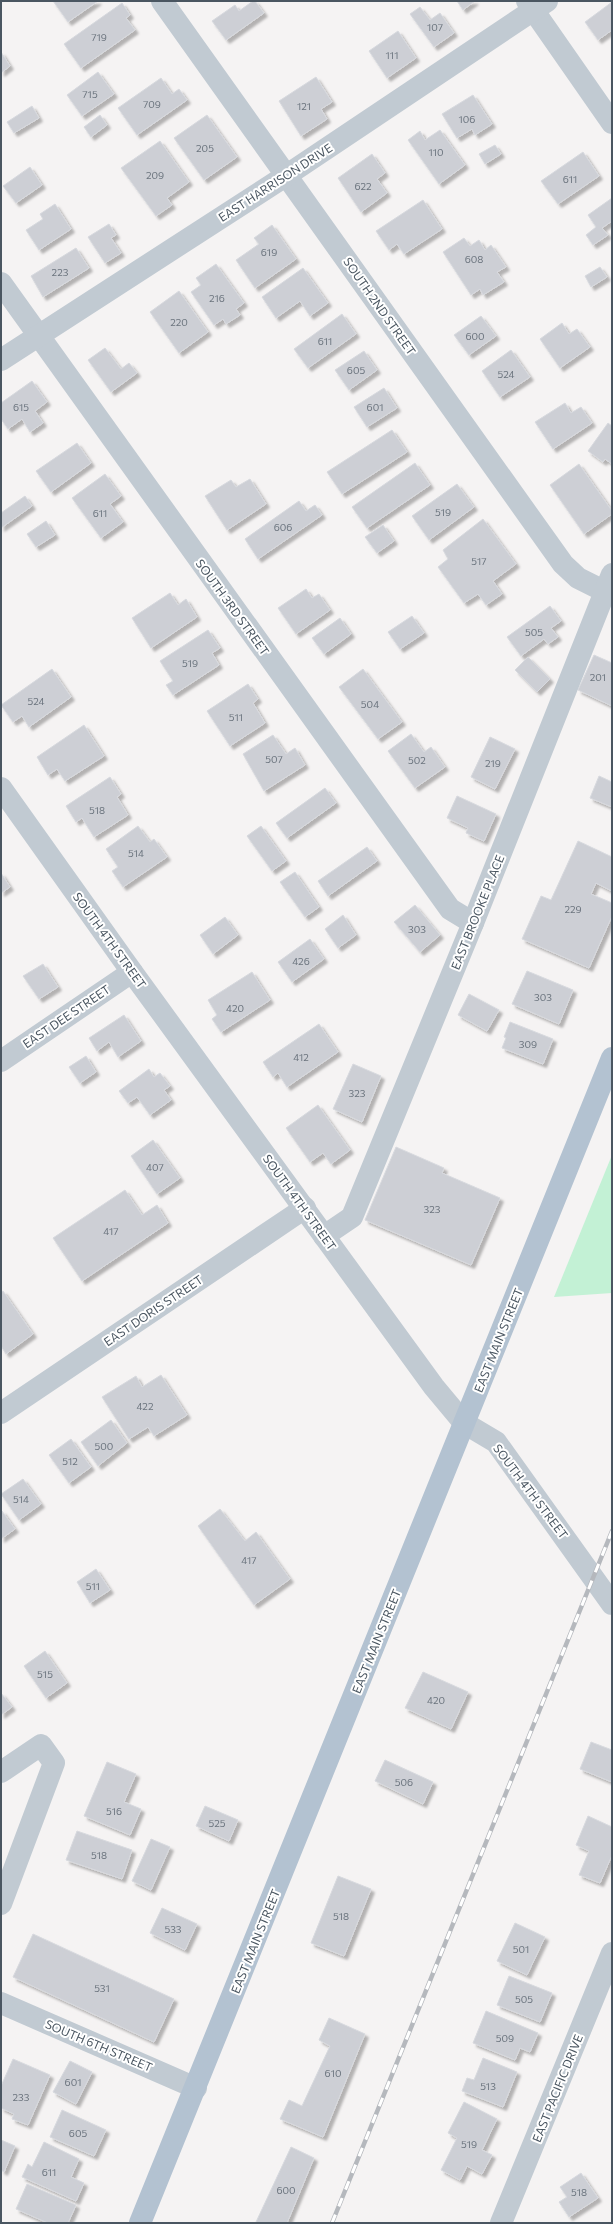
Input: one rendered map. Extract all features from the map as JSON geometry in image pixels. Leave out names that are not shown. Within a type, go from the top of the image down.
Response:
[{"type":"main road","name":"EAST MAIN STREET","points":[[140,2223],[196,2088],[612,1058]]},
{"type":"street","name":"SOUTH 2ND STREET","points":[[162,1],[562,564],[578,578],[609,587]]},
{"type":"street","name":"EAST HARRISON DRIVE","points":[[1,360],[38,334],[287,175],[536,4]]},
{"type":"street","points":[[536,4],[612,122]]},
{"type":"street","name":"SOUTH 3RD STREET","points":[[1,283],[450,909],[473,923]]},
{"type":"street","name":"EAST BROOKE PLACE","points":[[324,1236],[352,1217],[609,587]]},
{"type":"street","name":"SOUTH 4TH STREET","points":[[1,788],[132,972],[434,1387],[464,1423],[496,1442],[612,1604]]},
{"type":"street","name":"EAST DEE STREET","points":[[1,1060],[132,972]]},
{"type":"street","name":"EAST DORIS STREET","points":[[1,1413],[305,1208]]},
{"type":"street","points":[[1,1772],[41,1745],[54,1763],[1,1904]]},
{"type":"street","name":"EAST PACIFIC DRIVE","points":[[501,2223],[612,1953]]},
{"type":"street","name":"SOUTH 6TH STREET","points":[[1,2003],[196,2088]]},
{"type":"green space","points":[[612,1155],[612,1293],[554,1297]]},
{"type":"building","points":[[53,1],[98,1],[68,22]]},
{"type":"building","points":[[255,1],[264,13],[226,40],[212,21],[235,5],[239,11]]},
{"type":"building","points":[[457,1],[475,1],[463,10]]},
{"type":"building","points":[[612,2],[612,30],[598,40],[585,22]]},
{"type":"building","points":[[122,3],[130,15],[126,18],[135,30],[81,68],[64,44]]},
{"type":"building","points":[[420,7],[430,20],[440,13],[454,33],[434,47],[410,14]]},
{"type":"building","points":[[398,31],[416,58],[387,78],[369,51]]},
{"type":"building","points":[[1,52],[10,66],[1,73]]},
{"type":"building","points":[[98,72],[114,94],[82,116],[67,95]]},
{"type":"building","points":[[316,77],[332,102],[321,109],[327,119],[301,136],[279,101]]},
{"type":"building","points":[[161,78],[172,94],[179,89],[187,100],[137,135],[118,108]]},
{"type":"building","points":[[473,95],[492,124],[475,135],[472,129],[457,138],[442,114]]},
{"type":"building","points":[[32,106],[39,118],[14,133],[7,122]]},
{"type":"building","points":[[100,115],[107,125],[91,137],[84,127]]},
{"type":"building","points":[[207,115],[237,157],[204,180],[174,138]]},
{"type":"building","points":[[440,130],[465,165],[439,184],[408,140],[420,131],[425,140]]},
{"type":"building","points":[[160,141],[189,182],[167,198],[172,205],[156,216],[121,168]]},
{"type":"building","points":[[495,145],[501,154],[485,164],[479,154]]},
{"type":"building","points":[[583,152],[599,176],[558,204],[541,181]]},
{"type":"building","points":[[372,154],[385,173],[377,179],[387,193],[361,212],[338,178]]},
{"type":"building","points":[[30,167],[42,185],[16,203],[3,186]]},
{"type":"building","points":[[612,198],[612,221],[602,228],[608,235],[593,245],[586,235],[596,227],[588,215]]},
{"type":"building","points":[[423,200],[442,229],[404,254],[397,244],[389,250],[376,231]]},
{"type":"building","points":[[55,204],[71,229],[39,250],[26,230],[43,219],[40,214]]},
{"type":"building","points":[[109,224],[116,235],[111,238],[121,253],[105,263],[88,237]]},
{"type":"building","points":[[272,225],[296,259],[255,288],[236,260],[259,244],[254,238]]},
{"type":"building","points":[[464,238],[470,246],[479,240],[485,250],[491,245],[506,267],[497,272],[504,282],[483,295],[480,289],[471,295],[443,252]]},
{"type":"building","points":[[76,248],[89,268],[43,297],[31,276]]},
{"type":"building","points":[[216,264],[244,303],[236,309],[240,315],[226,324],[223,319],[214,325],[191,292],[201,285],[196,278]]},
{"type":"building","points":[[600,267],[607,277],[591,287],[585,276]]},
{"type":"building","points":[[303,268],[328,303],[310,316],[300,301],[276,318],[262,297]]},
{"type":"building","points":[[179,291],[208,332],[179,353],[150,312]]},
{"type":"building","points":[[342,314],[356,334],[308,368],[294,349]]},
{"type":"building","points":[[481,316],[496,336],[469,355],[454,335]]},
{"type":"building","points":[[562,323],[569,334],[577,329],[590,347],[560,368],[540,339]]},
{"type":"building","points":[[105,348],[121,369],[129,363],[137,373],[111,392],[88,360]]},
{"type":"building","points":[[511,350],[530,377],[500,397],[482,371]]},
{"type":"building","points":[[364,351],[377,370],[349,390],[335,370]]},
{"type":"building","points":[[32,381],[47,402],[35,411],[43,423],[30,432],[22,419],[8,429],[1,419],[1,403]]},
{"type":"building","points":[[384,388],[397,408],[367,427],[354,407]]},
{"type":"building","points":[[565,403],[571,413],[581,407],[592,423],[553,449],[535,422]]},
{"type":"building","points":[[608,423],[612,426],[612,464],[605,459],[603,462],[588,451]]},
{"type":"building","points":[[392,430],[407,452],[342,494],[327,472]]},
{"type":"building","points":[[77,443],[91,463],[51,492],[36,471]]},
{"type":"building","points":[[415,463],[430,485],[367,528],[352,507]]},
{"type":"building","points":[[579,464],[612,511],[612,514],[584,534],[550,485]]},
{"type":"building","points":[[105,474],[121,496],[110,504],[123,522],[101,538],[72,498]]},
{"type":"building","points":[[250,479],[266,504],[227,530],[205,496],[231,480],[236,487]]},
{"type":"building","points":[[457,484],[474,507],[429,540],[412,516]]},
{"type":"building","points":[[25,496],[32,506],[1,528],[1,513]]},
{"type":"building","points":[[299,501],[306,511],[315,505],[322,515],[258,559],[245,539]]},
{"type":"building","points":[[483,519],[516,564],[493,581],[502,594],[486,605],[478,594],[464,603],[438,567],[448,559],[443,550]]},
{"type":"building","points":[[46,521],[55,535],[36,547],[27,534]]},
{"type":"building","points":[[383,525],[394,541],[377,553],[365,537]]},
{"type":"building","points":[[306,589],[312,598],[319,594],[330,610],[296,634],[278,608]]},
{"type":"building","points":[[170,593],[178,605],[186,599],[197,617],[151,648],[132,618]]},
{"type":"building","points":[[550,606],[561,621],[551,628],[558,637],[548,644],[544,639],[521,656],[507,637]]},
{"type":"building","points":[[412,616],[424,633],[400,649],[388,632]]},
{"type":"building","points":[[340,618],[351,634],[324,654],[312,638]]},
{"type":"building","points":[[208,630],[220,648],[212,653],[219,665],[173,695],[166,685],[173,681],[160,661]]},
{"type":"building","points":[[594,655],[612,663],[612,706],[578,690]]},
{"type":"building","points":[[528,657],[550,679],[537,692],[515,670]]},
{"type":"building","points":[[52,669],[71,697],[29,727],[22,716],[13,722],[1,705]]},
{"type":"building","points":[[363,669],[402,722],[378,739],[339,687]]},
{"type":"building","points":[[248,684],[258,699],[253,703],[265,723],[230,746],[207,711]]},
{"type":"building","points":[[84,725],[104,756],[65,781],[57,769],[48,775],[37,757]]},
{"type":"building","points":[[411,734],[424,752],[431,747],[445,767],[415,788],[388,751]]},
{"type":"building","points":[[273,735],[286,754],[295,748],[305,765],[264,791],[243,754]]},
{"type":"building","points":[[490,737],[515,749],[495,789],[471,777]]},
{"type":"building","points":[[599,776],[612,782],[612,807],[590,798]]},
{"type":"building","points":[[110,777],[121,794],[117,797],[128,815],[94,837],[82,818],[76,822],[66,806]]},
{"type":"building","points":[[325,788],[336,803],[287,838],[276,823]]},
{"type":"building","points":[[457,796],[496,814],[484,841],[466,833],[468,828],[447,818]]},
{"type":"building","points":[[138,826],[150,842],[154,839],[167,857],[123,887],[112,871],[118,867],[106,849]]},
{"type":"building","points":[[261,826],[286,861],[272,871],[247,836]]},
{"type":"building","points":[[578,841],[612,857],[612,891],[596,883],[591,894],[612,903],[612,916],[589,968],[522,939],[541,896],[551,900]]},
{"type":"building","points":[[367,847],[377,861],[328,896],[318,881]]},
{"type":"building","points":[[295,872],[319,907],[305,917],[280,882]]},
{"type":"building","points":[[1,873],[10,887],[1,893]]},
{"type":"building","points":[[415,905],[440,935],[420,952],[394,922]]},
{"type":"building","points":[[343,915],[356,935],[338,948],[325,929]]},
{"type":"building","points":[[225,917],[238,935],[213,954],[200,935]]},
{"type":"building","points":[[310,939],[324,959],[292,982],[278,962]]},
{"type":"building","points":[[43,964],[58,987],[39,999],[23,976]]},
{"type":"building","points":[[527,971],[573,990],[559,1024],[512,1004]]},
{"type":"building","points":[[252,972],[270,1000],[221,1032],[212,1019],[217,1015],[208,1000]]},
{"type":"building","points":[[469,994],[499,1010],[487,1031],[458,1015]]},
{"type":"building","points":[[124,1015],[141,1041],[118,1057],[109,1042],[97,1051],[89,1038]]},
{"type":"building","points":[[510,1022],[553,1039],[543,1064],[502,1048],[506,1038],[504,1037]]},
{"type":"building","points":[[319,1024],[338,1052],[287,1087],[278,1073],[273,1077],[263,1062]]},
{"type":"building","points":[[86,1056],[96,1072],[80,1083],[69,1067]]},
{"type":"building","points":[[353,1064],[381,1076],[362,1122],[333,1109]]},
{"type":"building","points":[[149,1069],[154,1077],[160,1073],[170,1086],[164,1090],[171,1100],[150,1115],[137,1097],[128,1103],[119,1091]]},
{"type":"building","points":[[318,1105],[350,1150],[331,1164],[323,1153],[310,1162],[286,1128]]},
{"type":"building","points":[[153,1140],[180,1178],[157,1194],[131,1156]]},
{"type":"building","points":[[396,1147],[444,1168],[442,1173],[500,1198],[471,1265],[365,1220]]},
{"type":"building","points":[[125,1190],[142,1215],[157,1205],[168,1223],[82,1281],[53,1238]]},
{"type":"building","points":[[3,1291],[33,1334],[6,1354],[1,1346],[1,1292]]},
{"type":"building","points":[[161,1375],[187,1415],[154,1436],[148,1427],[129,1439],[102,1397],[136,1376],[142,1387]]},
{"type":"building","points":[[111,1420],[127,1443],[98,1466],[81,1442]]},
{"type":"building","points":[[71,1439],[91,1467],[69,1483],[49,1455]]},
{"type":"building","points":[[23,1479],[41,1504],[19,1520],[1,1494]]},
{"type":"building","points":[[220,1509],[245,1541],[256,1532],[290,1579],[254,1605],[198,1526]]},
{"type":"building","points":[[1,1511],[15,1529],[1,1539]]},
{"type":"building","points":[[96,1569],[110,1590],[90,1603],[77,1582]]},
{"type":"building","points":[[45,1651],[67,1683],[46,1698],[24,1666]]},
{"type":"building","points":[[423,1672],[468,1692],[451,1729],[405,1708]]},
{"type":"building","points":[[1,1693],[12,1707],[1,1715]]},
{"type":"building","points":[[591,1742],[612,1750],[612,1782],[580,1769]]},
{"type":"building","points":[[385,1760],[433,1782],[423,1804],[375,1781]]},
{"type":"building","points":[[107,1762],[136,1774],[124,1802],[141,1809],[130,1835],[84,1816]]},
{"type":"building","points":[[205,1806],[238,1820],[229,1841],[196,1826]]},
{"type":"building","points":[[588,1816],[612,1827],[612,1855],[600,1883],[579,1875],[589,1851],[576,1845]]},
{"type":"building","points":[[77,1831],[132,1850],[122,1879],[66,1860]]},
{"type":"building","points":[[151,1839],[170,1847],[151,1890],[132,1881]]},
{"type":"building","points":[[338,1876],[371,1889],[344,1956],[311,1943]]},
{"type":"building","points":[[162,1908],[197,1924],[185,1950],[150,1933]]},
{"type":"building","points":[[515,1923],[545,1937],[527,1975],[497,1961]]},
{"type":"building","points":[[33,1934],[174,1999],[154,2042],[13,1977]]},
{"type":"building","points":[[509,1976],[552,1993],[540,2022],[497,2005]]},
{"type":"building","points":[[486,2011],[538,2033],[530,2052],[520,2048],[515,2060],[473,2043]]},
{"type":"building","points":[[329,2018],[365,2034],[323,2137],[280,2119],[289,2100],[302,2106],[330,2046],[319,2040]]},
{"type":"building","points":[[483,2058],[517,2072],[503,2107],[462,2091],[467,2078],[474,2080]]},
{"type":"building","points":[[13,2059],[50,2075],[28,2125],[12,2119],[14,2114],[1,2108],[1,2086]]},
{"type":"building","points":[[70,2061],[92,2072],[76,2104],[53,2092]]},
{"type":"building","points":[[464,2102],[497,2119],[482,2150],[492,2155],[482,2174],[467,2166],[460,2180],[441,2170],[457,2138],[448,2133]]},
{"type":"building","points":[[62,2110],[106,2130],[94,2156],[50,2137]]},
{"type":"building","points":[[1,2140],[15,2146],[4,2172],[1,2170]]},
{"type":"building","points":[[44,2142],[79,2159],[71,2177],[84,2183],[76,2201],[22,2177],[28,2164],[32,2167]]},
{"type":"building","points":[[291,2147],[314,2158],[287,2223],[257,2223],[256,2222]]},
{"type":"building","points":[[581,2173],[598,2198],[569,2217],[559,2202],[567,2197],[560,2187]]},
{"type":"building","points":[[27,2184],[76,2205],[68,2223],[48,2223],[16,2209]]},
{"type":"railway","points":[[332,2223],[612,1531]]}]
